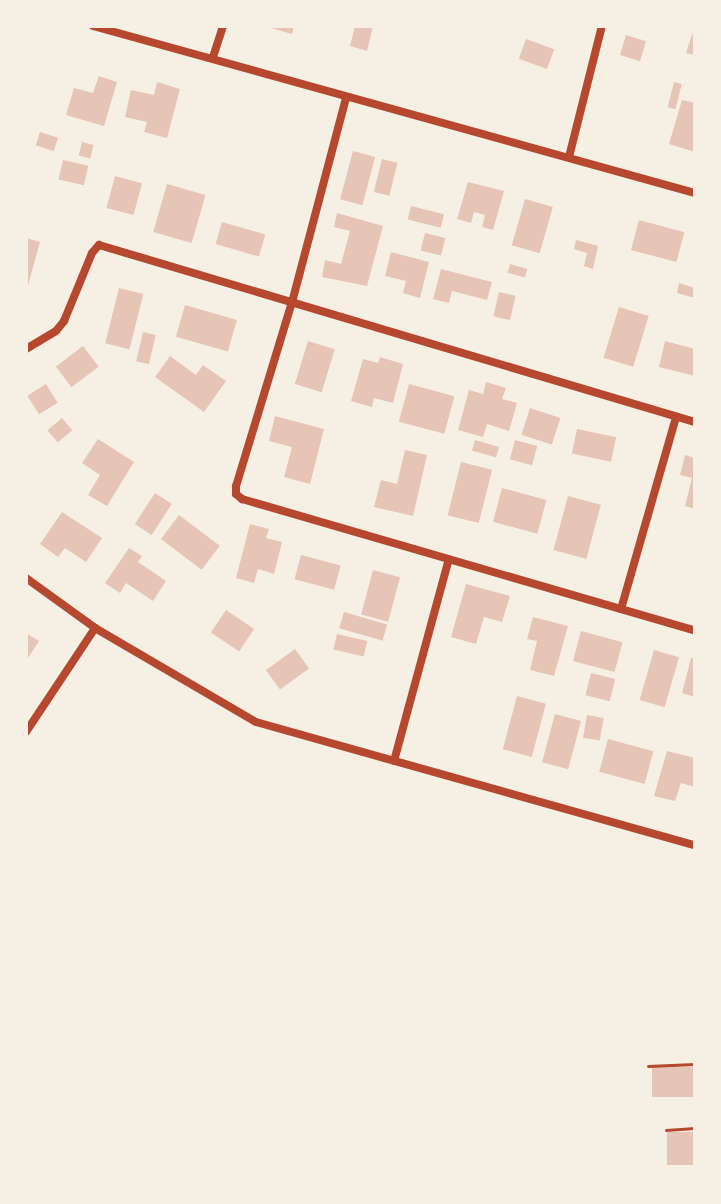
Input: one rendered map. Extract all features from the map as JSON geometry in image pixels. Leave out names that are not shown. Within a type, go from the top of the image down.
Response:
[{"type":"street","points":[[93,26],[695,193]]},
{"type":"street","points":[[213,57],[223,26]]},
{"type":"street","points":[[569,157],[602,26]]},
{"type":"street","points":[[346,98],[292,302],[236,494],[242,499],[695,631]]},
{"type":"street","points":[[26,349],[56,331],[64,321],[92,253],[99,245],[695,422]]},
{"type":"street","points":[[621,609],[676,417]]},
{"type":"street","points":[[394,761],[449,559]]},
{"type":"street","points":[[26,578],[95,628],[244,717],[695,845]]},
{"type":"street","points":[[26,732],[95,628]]},
{"type":"path","points":[[648,1066],[695,1064]]},
{"type":"path","points":[[666,1130],[695,1128]]},
{"type":"building","points":[[264,26],[294,26],[292,34]]},
{"type":"building","points":[[355,26],[373,26],[367,51],[350,46]]},
{"type":"building","points":[[695,26],[695,55],[686,53]]},
{"type":"building","points":[[626,35],[646,41],[640,61],[620,55]]},
{"type":"building","points":[[526,39],[554,49],[547,69],[519,59]]},
{"type":"building","points":[[99,76],[117,82],[104,126],[66,115],[74,88],[93,93]]},
{"type":"building","points":[[157,82],[180,89],[167,138],[144,132],[147,122],[125,117],[131,90],[154,95]]},
{"type":"building","points":[[674,82],[682,84],[675,109],[668,107]]},
{"type":"building","points":[[682,100],[695,103],[695,152],[669,144]]},
{"type":"building","points":[[40,132],[58,138],[54,151],[36,145]]},
{"type":"building","points":[[82,142],[94,145],[90,158],[79,156]]},
{"type":"building","points":[[353,151],[375,157],[362,205],[340,199]]},
{"type":"building","points":[[382,159],[398,163],[389,196],[374,192]]},
{"type":"building","points":[[63,160],[88,166],[84,185],[59,179]]},
{"type":"building","points":[[115,176],[142,183],[134,215],[106,208]]},
{"type":"building","points":[[468,182],[504,191],[493,230],[482,227],[485,215],[474,212],[471,223],[457,219]]},
{"type":"building","points":[[167,184],[205,195],[192,243],[153,232]]},
{"type":"building","points":[[525,199],[553,207],[540,253],[512,245]]},
{"type":"building","points":[[411,206],[444,214],[441,228],[408,220]]},
{"type":"building","points":[[337,213],[383,226],[367,286],[322,277],[325,260],[341,264],[350,231],[334,227]]},
{"type":"building","points":[[639,220],[684,232],[676,262],[631,250]]},
{"type":"building","points":[[222,222],[265,234],[259,257],[216,244]]},
{"type":"building","points":[[425,233],[445,238],[441,256],[421,250]]},
{"type":"building","points":[[26,238],[40,242],[27,289],[26,289]]},
{"type":"building","points":[[576,240],[598,246],[593,269],[584,266],[587,253],[574,249]]},
{"type":"building","points":[[391,252],[429,262],[420,298],[403,293],[406,281],[385,276]]},
{"type":"building","points":[[510,264],[527,269],[525,278],[508,273]]},
{"type":"building","points":[[441,269],[492,282],[487,300],[452,291],[449,303],[433,299]]},
{"type":"building","points":[[679,283],[695,288],[695,298],[677,293]]},
{"type":"building","points":[[119,288],[143,294],[129,349],[105,343]]},
{"type":"building","points":[[499,292],[516,296],[510,320],[493,316]]},
{"type":"building","points":[[185,305],[237,320],[228,352],[176,337]]},
{"type":"building","points":[[619,307],[649,316],[633,367],[604,358]]},
{"type":"building","points":[[143,332],[156,335],[149,364],[136,361]]},
{"type":"building","points":[[308,341],[335,349],[322,392],[295,384]]},
{"type":"building","points":[[665,341],[695,349],[695,376],[659,367]]},
{"type":"building","points":[[83,346],[99,367],[71,387],[56,366]]},
{"type":"building","points":[[170,356],[196,375],[203,365],[226,381],[204,412],[155,377]]},
{"type":"building","points":[[380,357],[403,364],[393,403],[374,398],[372,407],[351,401],[363,359],[378,363]]},
{"type":"building","points":[[486,382],[506,388],[502,399],[517,403],[509,431],[487,424],[483,437],[458,430],[469,390],[483,394]]},
{"type":"building","points":[[46,384],[58,403],[39,414],[27,396]]},
{"type":"building","points":[[409,384],[454,396],[444,434],[399,422]]},
{"type":"building","points":[[530,408],[560,418],[552,445],[521,435]]},
{"type":"building","points":[[275,416],[324,429],[310,484],[284,477],[292,447],[269,441]]},
{"type":"building","points":[[62,418],[72,430],[58,442],[47,430]]},
{"type":"building","points":[[577,429],[616,437],[611,462],[572,453]]},
{"type":"building","points":[[98,439],[134,462],[107,506],[88,495],[100,475],[82,463]]},
{"type":"building","points":[[475,440],[499,447],[496,457],[472,451]]},
{"type":"building","points":[[515,440],[537,446],[532,465],[510,459]]},
{"type":"building","points":[[405,450],[427,455],[413,516],[374,507],[381,480],[397,484]]},
{"type":"building","points":[[685,455],[695,458],[695,509],[685,506],[692,478],[680,475]]},
{"type":"building","points":[[461,462],[492,470],[479,523],[448,515]]},
{"type":"building","points":[[502,488],[546,500],[537,534],[493,522]]},
{"type":"building","points":[[155,493],[172,504],[152,535],[135,524]]},
{"type":"building","points":[[568,496],[601,505],[586,559],[554,550]]},
{"type":"building","points":[[62,512],[102,538],[86,562],[65,548],[58,557],[40,544]]},
{"type":"building","points":[[179,515],[220,546],[202,570],[161,539]]},
{"type":"building","points":[[250,524],[269,529],[266,538],[282,542],[274,574],[258,569],[254,583],[236,578]]},
{"type":"building","points":[[129,548],[142,556],[138,562],[166,581],[153,601],[126,583],[120,593],[105,583]]},
{"type":"building","points":[[301,555],[341,566],[334,590],[295,579]]},
{"type":"building","points":[[373,570],[400,577],[388,622],[361,614]]},
{"type":"building","points":[[466,584],[510,596],[502,622],[484,617],[476,644],[451,637]]},
{"type":"building","points":[[226,610],[254,629],[239,651],[211,632]]},
{"type":"building","points":[[344,612],[387,624],[383,641],[339,628]]},
{"type":"building","points":[[533,617],[568,626],[554,676],[530,670],[537,641],[527,639]]},
{"type":"building","points":[[581,631],[623,642],[615,672],[573,661]]},
{"type":"building","points":[[26,633],[39,641],[26,661]]},
{"type":"building","points":[[337,634],[367,641],[364,657],[333,650]]},
{"type":"building","points":[[295,649],[309,668],[280,690],[266,670]]},
{"type":"building","points":[[654,650],[679,657],[665,707],[640,700]]},
{"type":"building","points":[[691,658],[695,659],[695,697],[682,693]]},
{"type":"building","points":[[591,673],[615,679],[610,701],[585,695]]},
{"type":"building","points":[[517,696],[546,704],[532,757],[503,749]]},
{"type":"building","points":[[555,714],[581,721],[568,769],[542,762]]},
{"type":"building","points":[[587,715],[604,718],[600,741],[583,738]]},
{"type":"building","points":[[608,739],[653,751],[645,784],[599,772]]},
{"type":"building","points":[[667,751],[695,758],[695,787],[681,783],[675,801],[654,796]]},
{"type":"building","points":[[652,1067],[695,1067],[695,1097],[652,1097]]},
{"type":"building","points":[[667,1132],[695,1132],[695,1165],[667,1165]]}]
